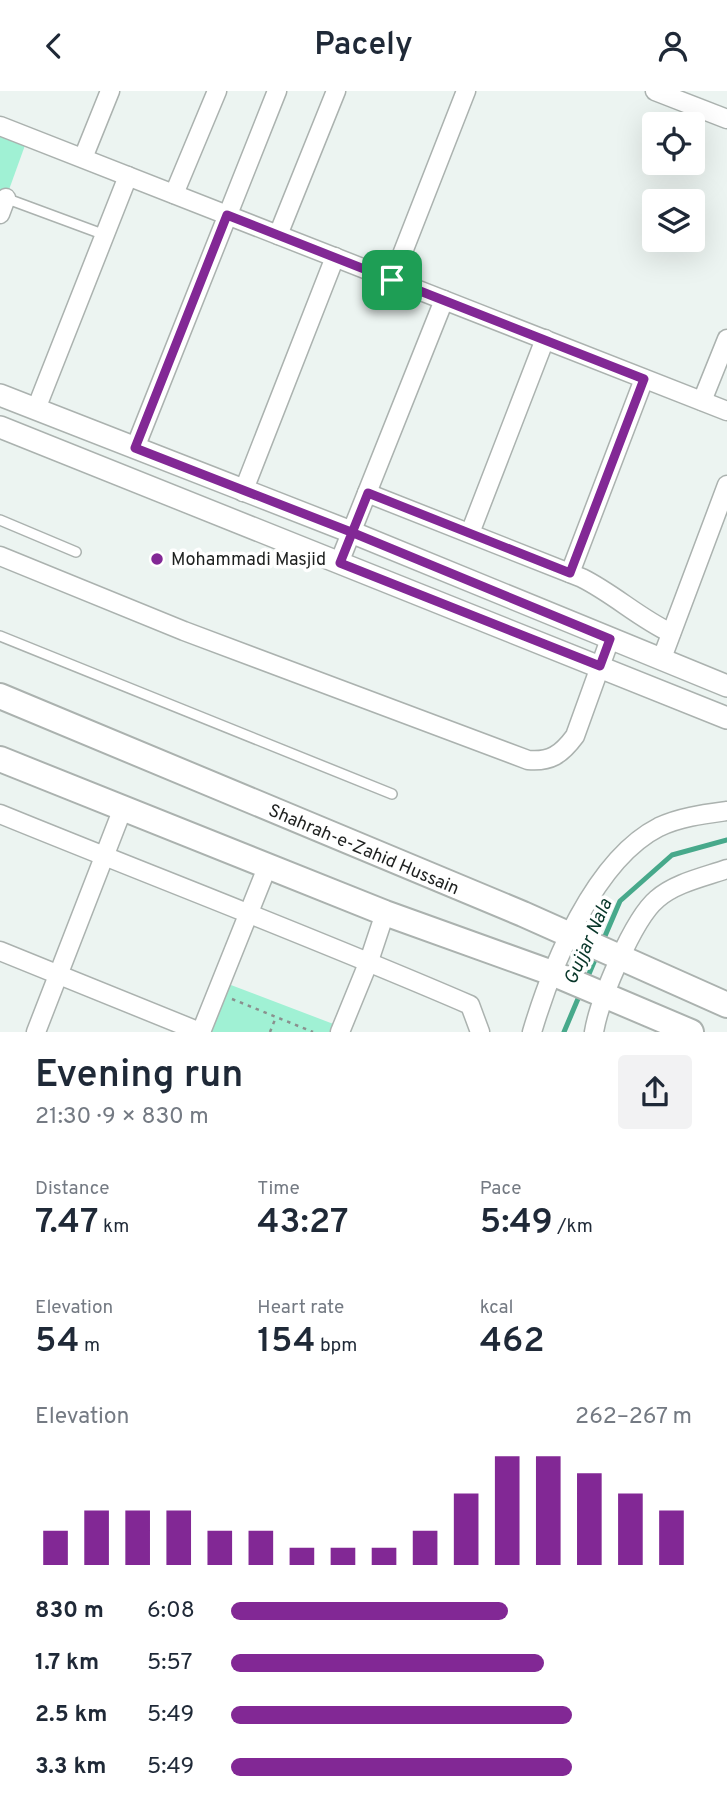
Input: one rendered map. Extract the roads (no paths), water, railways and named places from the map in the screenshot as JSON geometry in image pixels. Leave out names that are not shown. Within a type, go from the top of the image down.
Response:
[{"type":"main road","name":"Shahrah-e-Zahid Hussain","points":[[0,696],[511,909],[727,1005]]},
{"type":"main road","points":[[0,759],[385,912],[558,975],[691,1032]]},
{"type":"street","points":[[83,158],[110,91]]},
{"type":"street","points":[[174,194],[217,91]]},
{"type":"street","points":[[135,448],[277,91]]},
{"type":"street","points":[[278,235],[336,91]]},
{"type":"street","points":[[392,280],[466,91]]},
{"type":"street","points":[[655,91],[702,99],[727,119]]},
{"type":"street","points":[[0,126],[727,411]]},
{"type":"street","points":[[36,409],[128,176]]},
{"type":"street","points":[[243,492],[335,257]]},
{"type":"street","points":[[340,563],[444,300]]},
{"type":"street","points":[[470,533],[544,339]]},
{"type":"street","points":[[702,401],[727,339]]},
{"type":"street","points":[[570,573],[644,379]]},
{"type":"street","points":[[0,395],[351,532],[610,639],[662,657],[727,686]]},
{"type":"street","points":[[0,427],[727,718]]},
{"type":"street","points":[[662,657],[727,485]]},
{"type":"street","points":[[368,493],[570,573],[604,589],[638,616],[671,633]]},
{"type":"street","points":[[0,556],[184,631],[527,760],[555,758],[575,736],[610,639]]},
{"type":"street","points":[[36,1032],[123,808]]},
{"type":"street","points":[[532,1032],[572,937],[600,883],[629,848],[660,827],[694,816],[727,811]]},
{"type":"street","points":[[0,814],[369,961],[470,1005],[480,1032]]},
{"type":"street","points":[[0,951],[200,1032],[268,865]]},
{"type":"street","points":[[594,1032],[599,994],[615,956],[644,912],[657,898],[674,888],[727,869]]},
{"type":"street","points":[[340,1032],[369,961],[385,912]]},
{"type":"lane","points":[[2,203],[105,235]]},
{"type":"lane","points":[[0,520],[76,552]]},
{"type":"lane","points":[[0,636],[392,794]]},
{"type":"waterway","name":"Gujjar Nala","points":[[602,943],[620,901],[672,855],[727,840]]},
{"type":"waterway","name":"Gujjar Nala","points":[[586,981],[597,955]]},
{"type":"waterway","name":"Gujjar Nala","points":[[564,1032],[580,994]]},
{"type":"place","name":"Mohammadi Masjid","points":[[157,559]]}]
